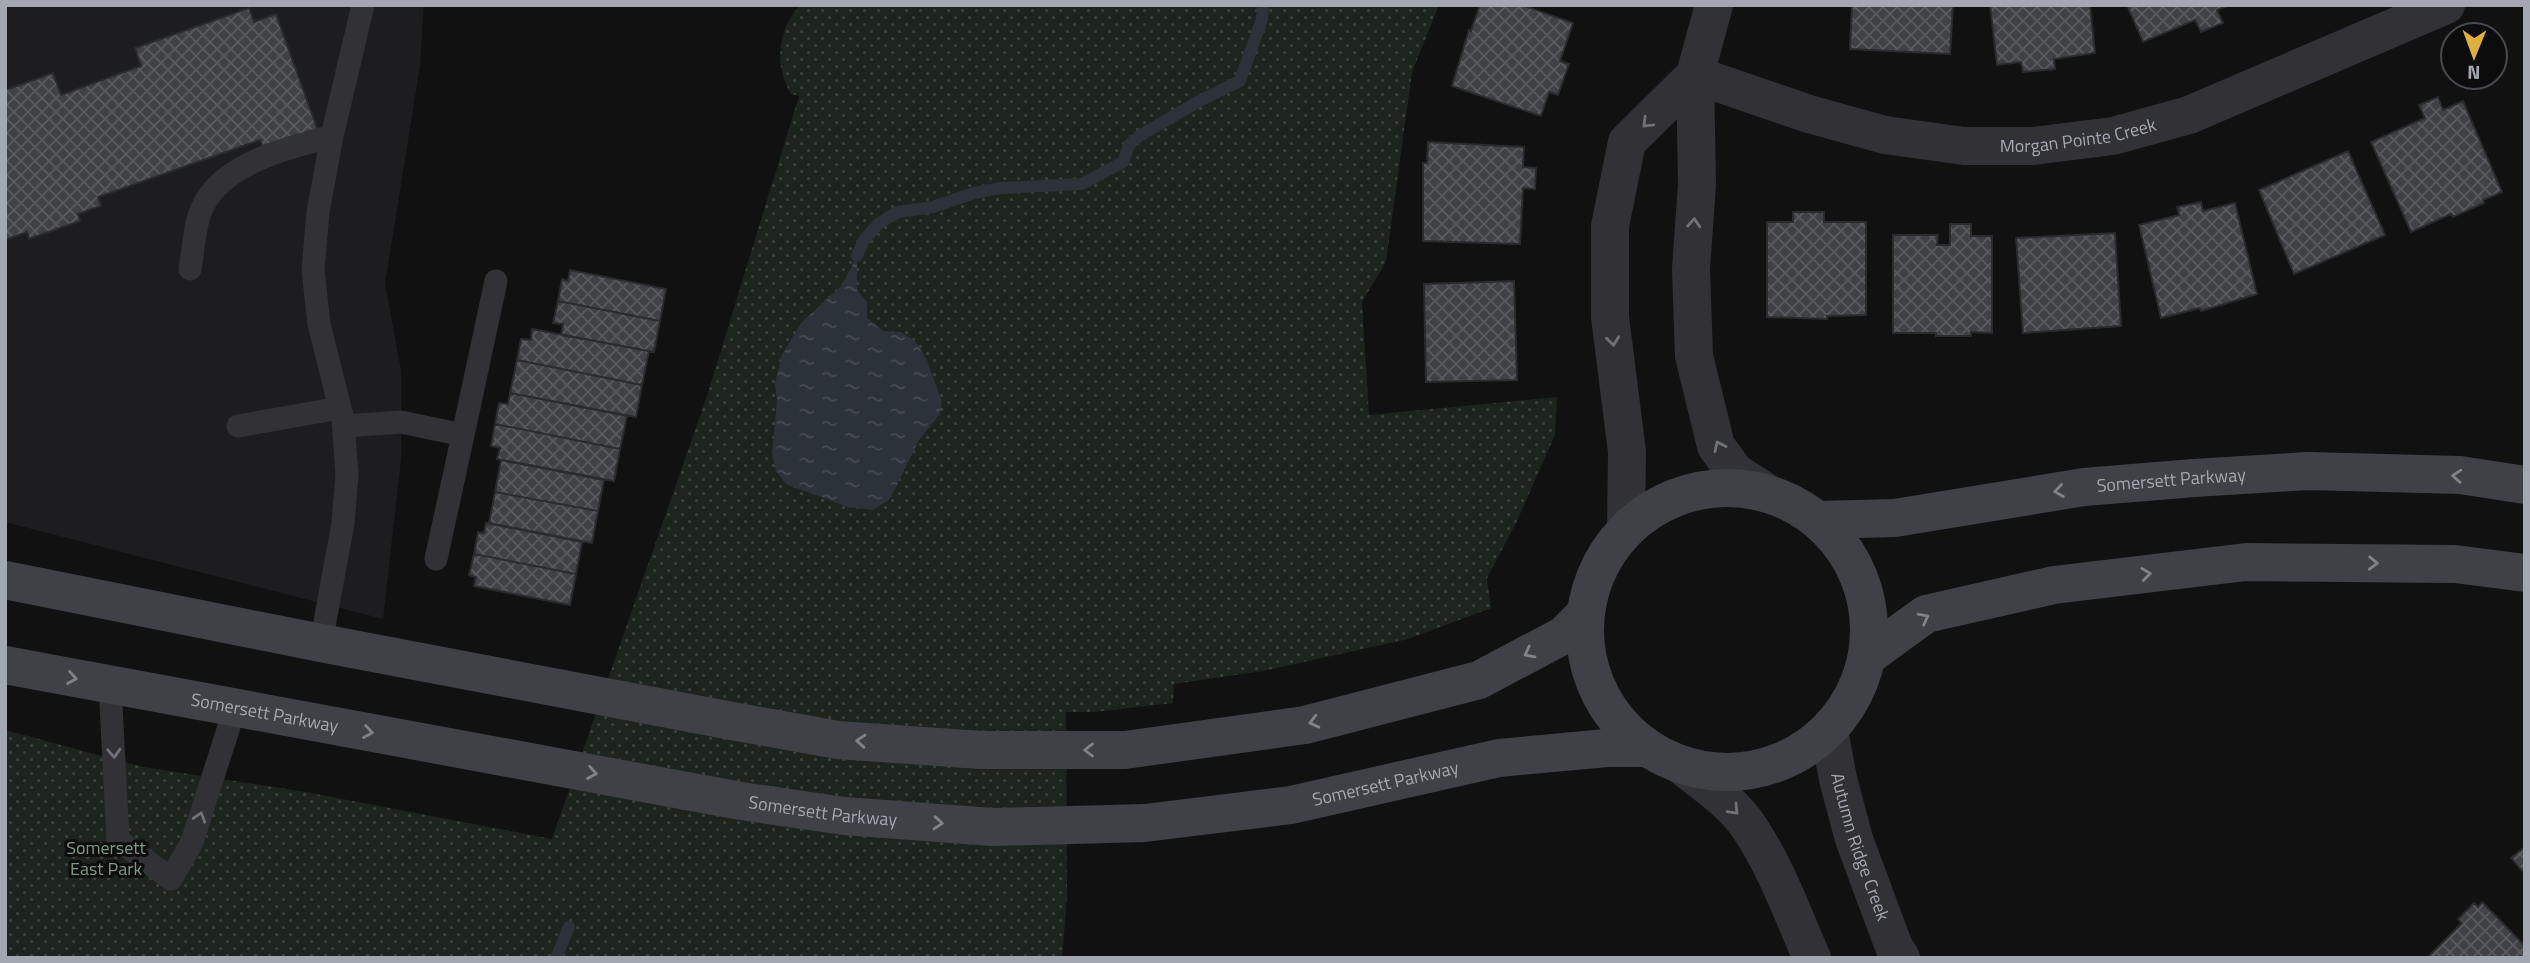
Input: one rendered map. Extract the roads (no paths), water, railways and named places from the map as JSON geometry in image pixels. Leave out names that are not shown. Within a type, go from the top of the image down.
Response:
[{"type":"main road","name":"Somersett Parkway","points":[[1819,520],[1895,518],[2084,488],[2308,471],[2460,475],[2525,485]]},
{"type":"main road","points":[[1728,487],[1766,492],[1794,503],[1819,520],[1845,548],[1862,582],[1871,618],[1868,656],[1854,696],[1829,730],[1798,754],[1761,768],[1721,773],[1682,766],[1648,748],[1618,723],[1598,690],[1586,653],[1585,614],[1598,568],[1626,529],[1656,506],[1691,492],[1728,487]]},
{"type":"main road","points":[[1868,656],[1926,614],[2082,582],[2246,562],[2455,564],[2525,573]]},
{"type":"main road","points":[[5,580],[321,643],[838,740],[981,750],[1125,750],[1305,725],[1479,680],[1564,635],[1585,614]]},
{"type":"main road","name":"Somersett Parkway","points":[[5,665],[741,801],[844,816],[993,827],[1145,823],[1291,805],[1499,758],[1595,749],[1648,748]]},
{"type":"street","points":[[1714,5],[1695,75],[1697,184],[1691,269],[1694,356],[1716,446],[1735,472],[1766,492]]},
{"type":"street","name":"Morgan Pointe Creek","points":[[1695,75],[1809,114],[1885,135],[1964,146],[2034,146],[2113,136],[2189,115],[2446,5]]},
{"type":"street","points":[[1626,529],[1628,452],[1611,317],[1610,226],[1628,142],[1695,75]]},
{"type":"street","name":"Autumn Ridge Creek","points":[[1829,730],[1838,779],[1854,839],[1894,947],[1901,958]]},
{"type":"street","points":[[1682,766],[1725,801],[1749,826],[1812,958]]},
{"type":"lane","points":[[321,643],[342,523],[347,474],[342,417],[319,324],[313,270],[318,212],[332,136],[363,5]]},
{"type":"lane","points":[[190,269],[199,215],[220,181],[270,154],[332,136]]},
{"type":"lane","points":[[436,559],[496,281]]},
{"type":"lane","points":[[238,426],[342,417],[401,422],[463,435]]},
{"type":"lane","points":[[110,685],[118,840],[171,879],[192,842],[235,708]]},
{"type":"water","points":[[857,256],[857,290],[867,302],[867,318],[883,331],[901,332],[915,341],[927,360],[942,402],[940,414],[919,440],[890,499],[873,510],[848,507],[786,484],[776,471],[772,454],[777,400],[775,383],[782,355],[802,322],[842,285]]},
{"type":"waterway","points":[[857,256],[864,240],[878,224],[898,212],[933,207],[974,193],[1001,188],[1082,184],[1123,162],[1129,145],[1139,136],[1240,81],[1262,19],[1263,5]]},
{"type":"waterway","points":[[556,958],[569,927]]},
{"type":"park label","name":"Somersett East Park","points":[[106,858]]}]
